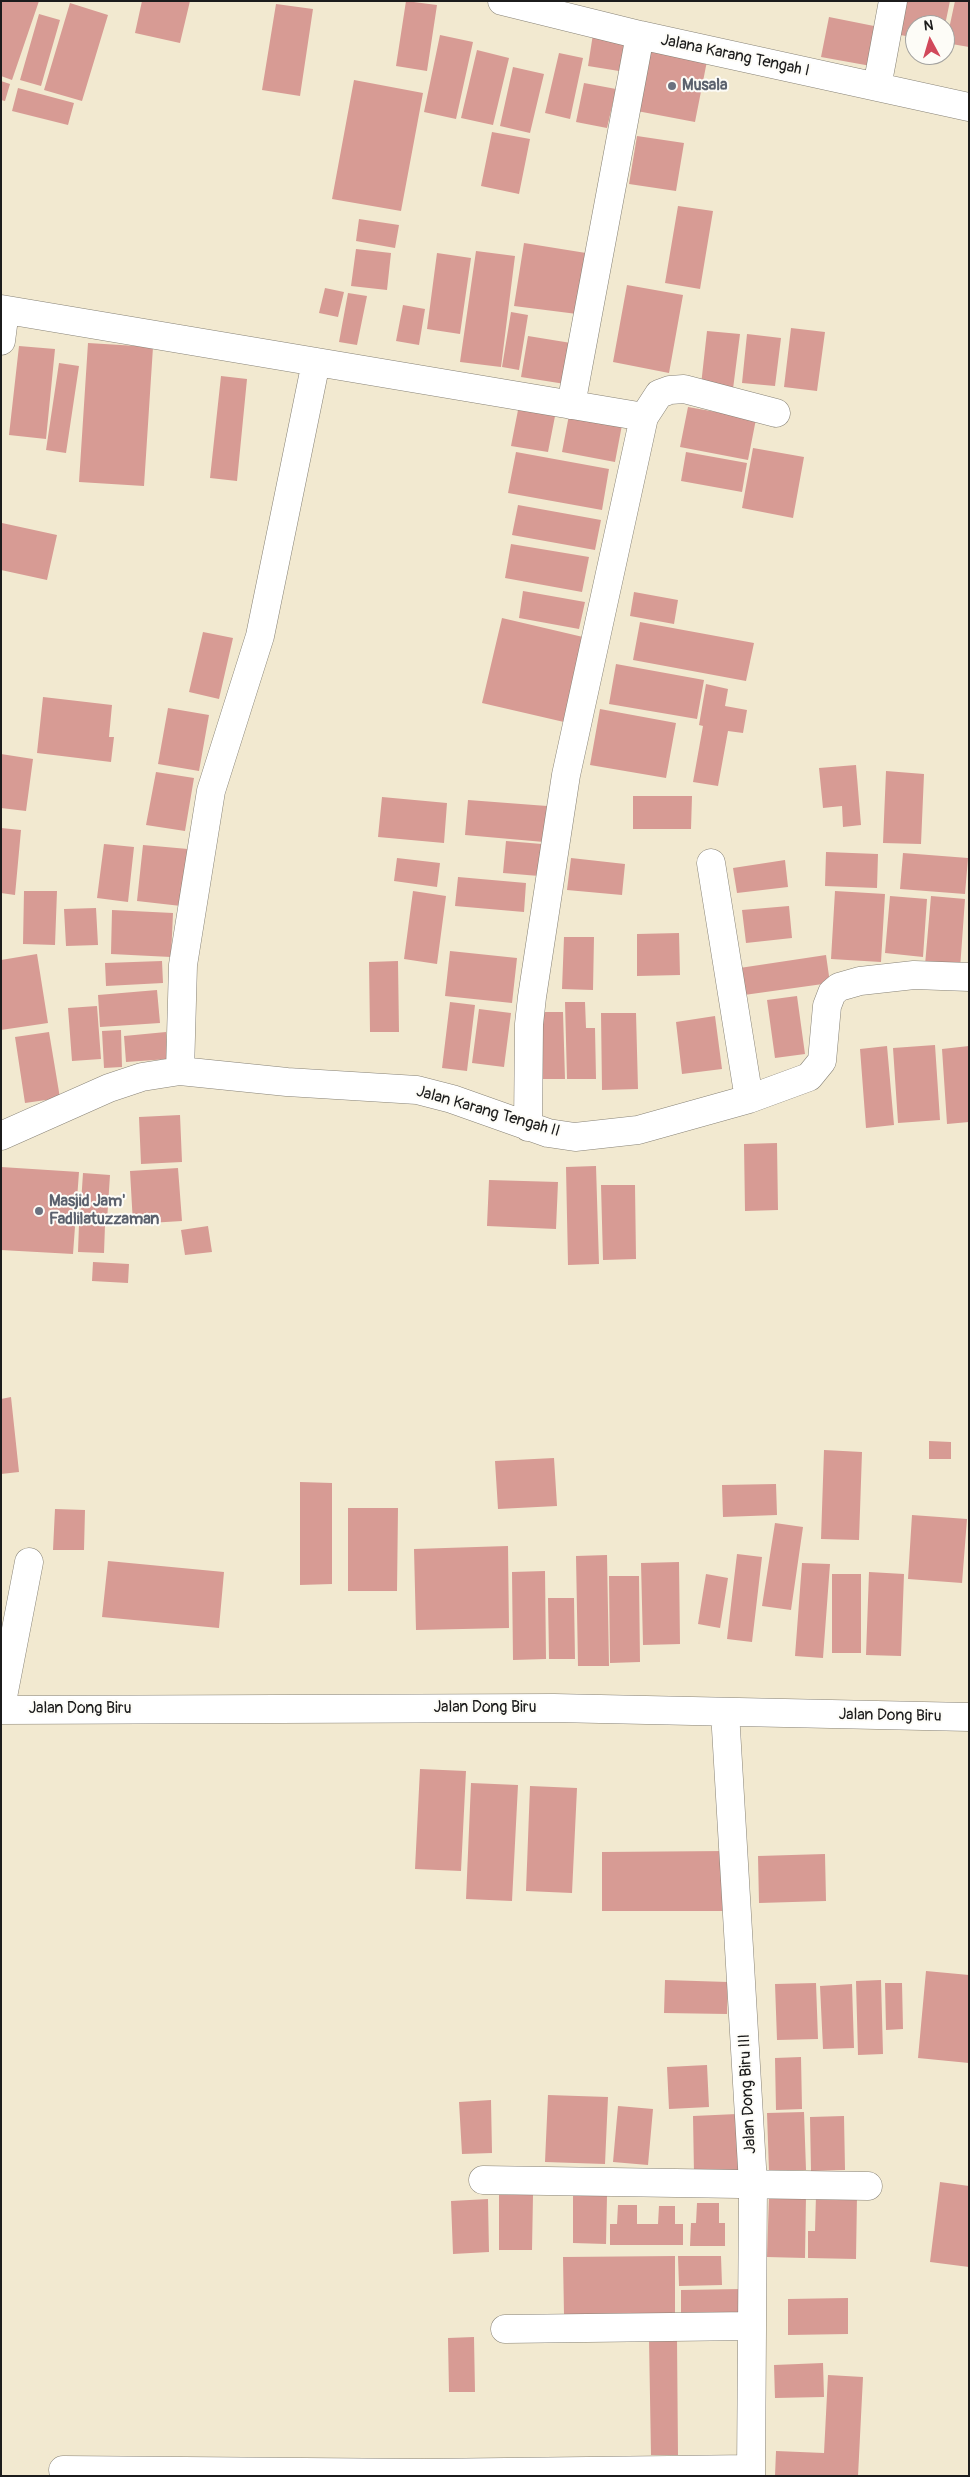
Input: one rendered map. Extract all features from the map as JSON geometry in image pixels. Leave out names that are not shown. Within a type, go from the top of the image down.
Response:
[{"type":"street","name":"Jalana Karang Tengah I","points":[[502,1],[640,35],[969,107]]},
{"type":"street","points":[[877,87],[893,1]]},
{"type":"street","points":[[571,404],[640,35]]},
{"type":"street","points":[[1,341],[3,309],[644,417]]},
{"type":"street","points":[[180,1071],[183,965],[211,791],[260,636],[316,362]]},
{"type":"street","points":[[528,1127],[530,1015],[566,776],[644,417],[659,394],[670,390],[684,389],[776,413]]},
{"type":"street","points":[[711,863],[749,1099]]},
{"type":"street","name":"Jalan Karang Tengah II","points":[[1,1136],[109,1088],[142,1077],[180,1071],[286,1082],[417,1090],[452,1099],[548,1133],[575,1137],[638,1130],[749,1099],[810,1077],[822,1061],[827,1006],[832,993],[839,987],[860,981],[914,975],[969,977]]},
{"type":"street","points":[[1,1708],[29,1562]]},
{"type":"street","name":"Jalan Dong Biru","points":[[1,1708],[554,1708],[969,1718]]},
{"type":"street","name":"Jalan Dong Biru III","points":[[725,1712],[753,2184],[750,2472]]},
{"type":"street","points":[[483,2180],[868,2186]]},
{"type":"street","points":[[505,2329],[752,2326]]},
{"type":"street","points":[[63,2470],[424,2474],[750,2472]]},
{"type":"building","points":[[1,1],[39,1],[12,80],[1,76]]},
{"type":"building","points":[[142,1],[190,1],[180,43],[135,33]]},
{"type":"building","points":[[406,1],[437,5],[427,71],[396,66]]},
{"type":"building","points":[[902,1],[950,1],[947,15],[905,15],[905,36],[896,34]]},
{"type":"building","points":[[955,1],[969,1],[969,47],[955,45],[955,15],[952,15]]},
{"type":"building","points":[[70,3],[108,15],[82,101],[44,90]]},
{"type":"building","points":[[276,4],[313,9],[300,96],[262,90]]},
{"type":"building","points":[[39,14],[60,20],[41,86],[20,80]]},
{"type":"building","points":[[829,17],[879,27],[871,66],[821,57]]},
{"type":"building","points":[[593,34],[625,40],[619,71],[588,66]]},
{"type":"building","points":[[440,35],[473,42],[456,119],[424,112]]},
{"type":"building","name":"Musala","points":[[650,49],[707,61],[695,122],[637,111]]},
{"type":"building","points":[[477,50],[509,58],[493,125],[461,118]]},
{"type":"building","points":[[559,53],[583,58],[570,119],[545,113]]},
{"type":"building","points":[[513,67],[544,74],[530,133],[500,126]]},
{"type":"building","points":[[354,80],[423,93],[401,211],[332,199]]},
{"type":"building","points":[[1,81],[10,84],[5,101],[1,100]]},
{"type":"building","points":[[584,83],[616,89],[607,128],[576,122]]},
{"type":"building","points":[[18,88],[74,103],[68,125],[12,111]]},
{"type":"building","points":[[492,132],[530,139],[519,194],[481,186]]},
{"type":"building","points":[[637,136],[684,143],[676,191],[629,184]]},
{"type":"building","points":[[678,206],[713,211],[700,289],[665,283]]},
{"type":"building","points":[[359,219],[399,225],[395,248],[356,241]]},
{"type":"building","points":[[524,243],[586,253],[577,314],[514,306]]},
{"type":"building","points":[[356,249],[391,253],[387,290],[351,286]]},
{"type":"building","points":[[476,251],[515,256],[501,367],[460,362]]},
{"type":"building","points":[[437,253],[471,258],[460,334],[427,329]]},
{"type":"building","points":[[627,285],[683,295],[669,373],[613,362]]},
{"type":"building","points":[[325,288],[344,292],[338,317],[319,313]]},
{"type":"building","points":[[348,293],[367,296],[357,345],[339,342]]},
{"type":"building","points":[[403,305],[425,309],[419,345],[396,341]]},
{"type":"building","points":[[511,312],[528,315],[519,370],[502,367]]},
{"type":"building","points":[[791,328],[825,332],[817,391],[784,387]]},
{"type":"building","points":[[707,331],[740,334],[733,389],[701,385]]},
{"type":"building","points":[[747,334],[781,338],[775,386],[742,383]]},
{"type":"building","points":[[528,336],[571,343],[565,384],[521,377]]},
{"type":"building","points":[[88,343],[153,347],[144,486],[79,482]]},
{"type":"building","points":[[19,346],[55,349],[46,439],[9,435]]},
{"type":"building","points":[[59,363],[79,366],[66,453],[46,450]]},
{"type":"building","points":[[221,376],[247,379],[237,481],[210,478]]},
{"type":"building","points":[[519,405],[556,411],[548,452],[511,446]]},
{"type":"building","points":[[688,407],[756,419],[748,460],[680,447]]},
{"type":"building","points":[[569,415],[622,425],[615,462],[562,452]]},
{"type":"building","points":[[753,448],[804,457],[793,518],[742,508]]},
{"type":"building","points":[[516,452],[609,469],[602,510],[508,493]]},
{"type":"building","points":[[686,452],[747,463],[742,492],[681,481]]},
{"type":"building","points":[[518,505],[601,520],[595,550],[512,535]]},
{"type":"building","points":[[2,523],[57,535],[47,580],[1,570]]},
{"type":"building","points":[[511,544],[589,557],[582,592],[505,578]]},
{"type":"building","points":[[523,591],[585,602],[579,629],[519,618]]},
{"type":"building","points":[[634,592],[678,600],[674,624],[630,616]]},
{"type":"building","points":[[502,618],[583,637],[564,722],[482,703]]},
{"type":"building","points":[[640,622],[754,643],[746,681],[633,660]]},
{"type":"building","points":[[203,632],[233,638],[219,699],[189,692]]},
{"type":"building","points":[[616,664],[704,680],[697,719],[609,704]]},
{"type":"building","points":[[706,684],[728,689],[725,706],[747,710],[743,733],[728,731],[718,786],[693,782],[703,726],[699,725]]},
{"type":"building","points":[[43,697],[112,705],[109,737],[114,737],[111,762],[37,753]]},
{"type":"building","points":[[168,708],[209,715],[199,771],[158,764]]},
{"type":"building","points":[[600,709],[676,723],[666,778],[590,765]]},
{"type":"building","points":[[1,754],[33,759],[26,811],[1,808]]},
{"type":"building","points":[[856,765],[861,825],[843,827],[842,806],[823,808],[819,768]]},
{"type":"building","points":[[886,771],[924,774],[921,844],[883,843]]},
{"type":"building","points":[[156,772],[194,778],[185,831],[146,825]]},
{"type":"building","points":[[633,796],[692,796],[691,829],[633,829]]},
{"type":"building","points":[[382,797],[447,803],[444,843],[378,837]]},
{"type":"building","points":[[468,800],[547,806],[544,842],[465,835]]},
{"type":"building","points":[[1,828],[21,830],[15,895],[1,893]]},
{"type":"building","points":[[506,841],[542,844],[539,876],[503,873]]},
{"type":"building","points":[[104,844],[134,847],[128,902],[97,898]]},
{"type":"building","points":[[143,845],[188,849],[181,906],[137,901]]},
{"type":"building","points":[[826,852],[878,854],[877,888],[825,886]]},
{"type":"building","points":[[903,853],[968,858],[965,894],[900,889]]},
{"type":"building","points":[[397,858],[440,863],[437,887],[394,881]]},
{"type":"building","points":[[571,858],[625,864],[622,895],[567,890]]},
{"type":"building","points":[[785,860],[788,887],[737,893],[733,868]]},
{"type":"building","points":[[458,877],[526,883],[524,912],[455,906]]},
{"type":"building","points":[[24,891],[57,891],[55,945],[23,944]]},
{"type":"building","points":[[413,891],[446,896],[437,964],[404,959]]},
{"type":"building","points":[[835,891],[885,894],[881,962],[831,959]]},
{"type":"building","points":[[890,896],[927,899],[923,957],[885,953]]},
{"type":"building","points":[[931,896],[965,899],[960,969],[925,965]]},
{"type":"building","points":[[789,906],[792,938],[746,943],[742,910]]},
{"type":"building","points":[[96,908],[98,945],[66,946],[64,909]]},
{"type":"building","points":[[112,910],[173,913],[171,957],[111,954]]},
{"type":"building","points":[[679,933],[680,975],[637,976],[637,934]]},
{"type":"building","points":[[564,937],[594,937],[593,990],[562,989]]},
{"type":"building","points":[[450,951],[517,958],[512,1003],[445,996]]},
{"type":"building","points":[[37,954],[48,1023],[1,1030],[1,960]]},
{"type":"building","points":[[826,955],[830,983],[737,996],[733,969]]},
{"type":"building","points":[[162,961],[163,983],[106,986],[105,963]]},
{"type":"building","points":[[398,961],[399,1032],[370,1032],[369,962]]},
{"type":"building","points":[[157,990],[160,1023],[100,1027],[98,995]]},
{"type":"building","points":[[797,996],[805,1054],[775,1058],[767,1000]]},
{"type":"building","points":[[450,1002],[475,1005],[467,1071],[442,1068]]},
{"type":"building","points":[[565,1002],[585,1002],[586,1028],[595,1028],[596,1079],[567,1079]]},
{"type":"building","points":[[97,1006],[101,1059],[72,1061],[68,1008]]},
{"type":"building","points":[[479,1009],[511,1013],[504,1067],[472,1063]]},
{"type":"building","points":[[536,1012],[563,1012],[565,1079],[537,1079]]},
{"type":"building","points":[[601,1013],[636,1013],[638,1089],[602,1090]]},
{"type":"building","points":[[715,1016],[722,1069],[682,1074],[676,1022]]},
{"type":"building","points":[[121,1030],[122,1067],[104,1068],[102,1031]]},
{"type":"building","points":[[49,1032],[60,1098],[25,1103],[15,1037]]},
{"type":"building","points":[[166,1032],[168,1059],[126,1062],[124,1036]]},
{"type":"building","points":[[935,1045],[940,1120],[898,1123],[893,1048]]},
{"type":"building","points":[[887,1046],[894,1125],[866,1128],[860,1049]]},
{"type":"building","points":[[969,1046],[969,1122],[947,1124],[942,1049]]},
{"type":"building","points":[[180,1115],[182,1162],[141,1164],[139,1117]]},
{"type":"building","points":[[777,1143],[778,1210],[745,1211],[744,1144]]},
{"type":"building","points":[[596,1166],[599,1264],[568,1265],[566,1167]]},
{"type":"building","name":"Masjid Jam' Fadlilatuzzaman","points":[[1,1167],[79,1172],[73,1254],[1,1250]]},
{"type":"building","points":[[178,1168],[182,1221],[133,1224],[130,1171]]},
{"type":"building","points":[[83,1173],[110,1175],[107,1221],[80,1219]]},
{"type":"building","points":[[489,1180],[558,1182],[556,1229],[487,1226]]},
{"type":"building","points":[[601,1185],[635,1185],[636,1259],[603,1260]]},
{"type":"building","points":[[79,1224],[105,1225],[104,1253],[78,1252]]},
{"type":"building","points":[[208,1226],[212,1252],[185,1255],[181,1230]]},
{"type":"building","points":[[93,1262],[129,1264],[128,1283],[92,1281]]},
{"type":"building","points":[[11,1397],[19,1472],[1,1474],[1,1399]]},
{"type":"building","points":[[929,1441],[951,1442],[951,1459],[929,1459]]},
{"type":"building","points":[[824,1450],[862,1452],[859,1540],[821,1539]]},
{"type":"building","points":[[554,1458],[557,1506],[498,1509],[495,1461]]},
{"type":"building","points":[[300,1482],[332,1483],[332,1584],[300,1585]]},
{"type":"building","points":[[776,1484],[777,1515],[723,1517],[722,1485]]},
{"type":"building","points":[[348,1508],[398,1508],[397,1591],[348,1591]]},
{"type":"building","points":[[55,1509],[85,1510],[84,1550],[53,1550]]},
{"type":"building","points":[[912,1515],[967,1519],[962,1583],[908,1579]]},
{"type":"building","points":[[775,1523],[803,1527],[791,1610],[762,1606]]},
{"type":"building","points":[[508,1546],[509,1628],[416,1630],[414,1549]]},
{"type":"building","points":[[737,1554],[762,1557],[752,1642],[727,1639]]},
{"type":"building","points":[[607,1555],[609,1666],[578,1666],[576,1556]]},
{"type":"building","points":[[108,1561],[224,1572],[219,1628],[102,1617]]},
{"type":"building","points":[[679,1562],[680,1644],[643,1645],[641,1563]]},
{"type":"building","points":[[802,1563],[830,1564],[823,1658],[795,1656]]},
{"type":"building","points":[[545,1571],[546,1659],[513,1660],[512,1572]]},
{"type":"building","points":[[869,1572],[904,1574],[901,1656],[866,1655]]},
{"type":"building","points":[[706,1574],[728,1578],[720,1628],[698,1624]]},
{"type":"building","points":[[832,1574],[861,1574],[861,1653],[832,1653]]},
{"type":"building","points":[[609,1576],[639,1576],[640,1662],[610,1663]]},
{"type":"building","points":[[548,1598],[574,1598],[575,1659],[549,1659]]},
{"type":"building","points":[[420,1769],[466,1771],[461,1871],[415,1869]]},
{"type":"building","points":[[471,1783],[518,1785],[512,1901],[466,1899]]},
{"type":"building","points":[[530,1786],[577,1788],[572,1893],[526,1891]]},
{"type":"building","points":[[726,1851],[727,1911],[602,1911],[602,1852]]},
{"type":"building","points":[[825,1854],[826,1901],[759,1903],[758,1856]]},
{"type":"building","points":[[926,1971],[969,1975],[969,2063],[918,2058]]},
{"type":"building","points":[[665,1980],[728,1982],[727,2014],[664,2013]]},
{"type":"building","points":[[881,1980],[883,2054],[858,2055],[856,1981]]},
{"type":"building","points":[[816,1983],[818,2039],[777,2040],[775,1984]]},
{"type":"building","points":[[885,1983],[902,1983],[903,2029],[886,2030]]},
{"type":"building","points":[[852,1984],[854,2048],[823,2049],[820,1986]]},
{"type":"building","points":[[801,2057],[802,2109],[776,2110],[775,2058]]},
{"type":"building","points":[[707,2065],[709,2107],[669,2109],[667,2067]]},
{"type":"building","points":[[548,2095],[608,2097],[605,2164],[545,2162]]},
{"type":"building","points":[[491,2100],[492,2153],[462,2154],[459,2102]]},
{"type":"building","points":[[618,2106],[653,2109],[648,2165],[613,2162]]},
{"type":"building","points":[[804,2112],[806,2170],[769,2171],[767,2113]]},
{"type":"building","points":[[737,2114],[739,2172],[694,2174],[693,2116]]},
{"type":"building","points":[[844,2116],[845,2170],[811,2171],[810,2117]]},
{"type":"building","points":[[940,2182],[969,2186],[969,2267],[930,2262]]},
{"type":"building","points":[[499,2195],[533,2195],[532,2250],[499,2250]]},
{"type":"building","points":[[816,2195],[857,2195],[856,2259],[808,2258],[808,2231],[815,2231]]},
{"type":"building","points":[[573,2196],[607,2196],[606,2244],[573,2243]]},
{"type":"building","points":[[769,2196],[806,2196],[805,2258],[767,2257]]},
{"type":"building","points":[[488,2199],[489,2252],[453,2254],[451,2201]]},
{"type":"building","points":[[697,2203],[719,2203],[719,2223],[725,2223],[725,2246],[690,2246],[691,2223],[696,2223]]},
{"type":"building","points":[[618,2205],[637,2205],[637,2224],[658,2224],[659,2206],[675,2206],[675,2224],[683,2224],[683,2245],[610,2245],[610,2224],[617,2224]]},
{"type":"building","points":[[675,2256],[675,2314],[564,2315],[563,2257]]},
{"type":"building","points":[[678,2256],[721,2256],[722,2285],[679,2286]]},
{"type":"building","points":[[741,2289],[741,2317],[681,2318],[681,2290]]},
{"type":"building","points":[[848,2298],[848,2334],[788,2335],[788,2299]]},
{"type":"building","points":[[474,2337],[475,2392],[449,2392],[448,2338]]},
{"type":"building","points":[[649,2339],[677,2339],[678,2455],[651,2455]]},
{"type":"building","points":[[823,2363],[824,2397],[775,2398],[774,2365]]},
{"type":"building","points":[[828,2375],[863,2377],[858,2476],[775,2476],[776,2451],[824,2453]]},
{"type":"place","name":"Musala","points":[[672,86]]},
{"type":"place","name":"Masjid Jam' Fadlilatuzzaman","points":[[39,1211]]}]
